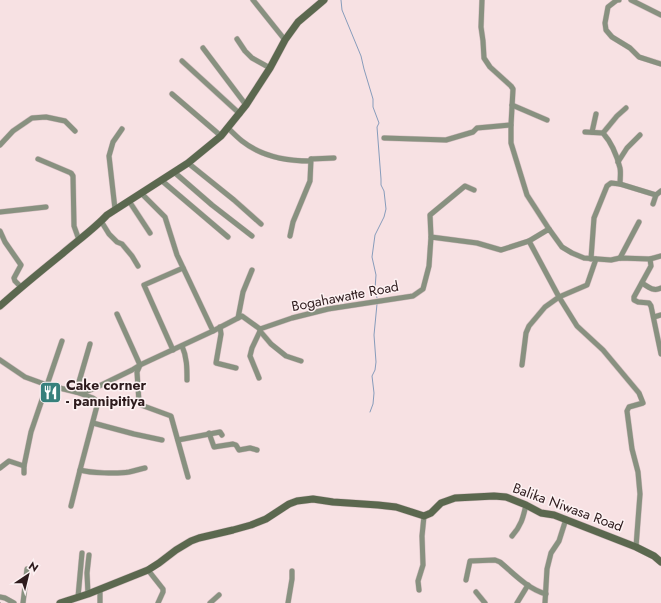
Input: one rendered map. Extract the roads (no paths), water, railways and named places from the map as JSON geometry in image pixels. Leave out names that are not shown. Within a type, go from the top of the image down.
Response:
[{"type":"street","points":[[253,0],[285,40]]},
{"type":"street","points":[[0,306],[101,221],[107,214],[188,163],[221,136],[240,114],[270,68],[285,40],[298,22],[324,0]]},
{"type":"street","points":[[482,0],[481,27],[484,58],[490,67],[513,89],[511,143],[527,195],[549,229],[562,246],[572,253],[584,258],[611,260],[620,258],[650,259],[661,256]]},
{"type":"street","points":[[619,0],[608,7],[605,23],[606,30],[612,37],[630,48],[639,57],[661,64]]},
{"type":"street","points":[[631,0],[661,15]]},
{"type":"street","points":[[237,39],[244,51],[252,58],[270,68]]},
{"type":"street","points":[[202,48],[246,105]]},
{"type":"street","points":[[182,61],[240,114]]},
{"type":"street","points":[[172,94],[221,136]]},
{"type":"street","points":[[512,105],[547,120]]},
{"type":"street","points":[[603,133],[617,116],[626,108]]},
{"type":"street","points":[[592,132],[596,114]]},
{"type":"street","points":[[0,145],[14,131],[32,118],[46,117],[65,122],[75,131]]},
{"type":"street","points":[[384,138],[446,140],[473,132],[477,128],[511,125]]},
{"type":"street","points":[[228,128],[241,141],[273,157],[303,161],[310,161],[311,158],[334,158]]},
{"type":"street","points":[[115,209],[109,156],[113,142],[122,129]]},
{"type":"street","points":[[584,132],[603,133],[609,140],[618,162],[620,170],[620,184]]},
{"type":"street","points":[[618,162],[627,148],[640,134]]},
{"type":"street","points":[[290,236],[293,222],[310,181],[311,158]]},
{"type":"street","points":[[38,159],[71,173],[73,176],[74,226],[78,240]]},
{"type":"street","points":[[188,163],[261,224]]},
{"type":"street","points":[[174,172],[212,205],[252,236]]},
{"type":"street","points":[[161,180],[228,237]]},
{"type":"street","points":[[522,365],[526,333],[529,326],[545,307],[559,297],[587,285],[594,259],[594,218],[608,186],[611,183],[620,184],[656,195]]},
{"type":"street","name":"Bogahawatte Road","points":[[260,330],[292,318],[328,309],[413,296],[423,289],[429,266],[431,236],[430,215],[465,186],[474,190]]},
{"type":"street","points":[[653,204],[656,195],[661,191]]},
{"type":"street","points":[[141,193],[165,217],[177,255],[213,331]]},
{"type":"street","points":[[129,201],[150,233]]},
{"type":"street","points":[[0,212],[46,207]]},
{"type":"street","points":[[101,221],[108,234],[117,242],[122,244],[138,266]]},
{"type":"street","points":[[620,258],[639,222]]},
{"type":"street","points":[[431,236],[477,243],[500,250],[529,241],[549,229]]},
{"type":"street","points":[[0,231],[5,242],[21,265],[14,278],[21,287]]},
{"type":"street","points":[[529,241],[559,297],[577,326],[603,350],[639,393],[643,403],[629,408],[627,411],[632,448],[638,472],[640,494],[636,546]]},
{"type":"street","points":[[650,259],[651,266],[634,297],[634,300],[649,303],[651,306],[661,352]]},
{"type":"street","points":[[173,350],[144,285],[183,268]]},
{"type":"street","points":[[238,318],[243,292],[252,270]]},
{"type":"street","points":[[642,283],[653,290],[661,288]]},
{"type":"street","points":[[117,314],[140,365],[137,372],[141,405],[170,416],[188,477]]},
{"type":"street","points":[[654,317],[661,315]]},
{"type":"street","points":[[76,392],[85,392],[92,389],[242,316],[260,330],[272,344],[286,356],[301,361]]},
{"type":"street","points":[[220,327],[221,334],[216,363],[236,368]]},
{"type":"street","points":[[259,378],[250,356],[260,330]]},
{"type":"street","points":[[24,473],[30,432],[62,341]]},
{"type":"street","points":[[76,392],[90,344]]},
{"type":"street","points":[[182,346],[187,364],[187,380]]},
{"type":"street","points":[[0,360],[26,377],[47,385],[76,392],[93,398],[98,402],[72,506]]},
{"type":"street","points":[[93,423],[162,440]]},
{"type":"street","points":[[178,440],[209,433],[220,432],[222,435]]},
{"type":"street","points":[[209,433],[214,447],[233,444],[236,445],[239,450],[250,448],[257,450]]},
{"type":"street","points":[[0,468],[9,461],[24,466]]},
{"type":"street","points":[[80,470],[86,472],[128,472],[145,468]]},
{"type":"street","name":"Balika Niwasa Road","points":[[424,516],[431,513],[441,503],[455,498],[494,496],[506,498],[526,505],[541,513],[554,515],[636,546],[654,556],[661,562]]},
{"type":"street","points":[[60,603],[78,598],[148,570],[191,541],[251,525],[266,519],[289,504],[305,500],[323,500],[396,507],[424,516],[422,536],[423,565],[418,581],[419,590]]},
{"type":"street","points":[[512,536],[521,524],[526,505]]},
{"type":"street","points":[[545,603],[547,569],[551,553],[559,541],[566,520]]},
{"type":"street","points":[[78,598],[82,553]]},
{"type":"street","points":[[88,594],[87,573],[89,554]]},
{"type":"street","points":[[466,580],[470,561],[495,560],[500,562],[528,585],[546,594]]},
{"type":"street","points":[[23,603],[27,569]]},
{"type":"street","points":[[148,570],[163,589],[158,603]]},
{"type":"street","points":[[288,603],[292,572]]},
{"type":"street","points":[[517,603],[528,585]]},
{"type":"street","points":[[100,589],[100,603]]},
{"type":"street","points":[[476,592],[485,603]]},
{"type":"street","points":[[210,603],[219,595]]},
{"type":"street","points":[[0,597],[14,603]]},
{"type":"waterway","points":[[341,0],[342,10],[361,56],[373,99],[373,107],[379,123],[377,127],[381,185],[384,191],[386,209],[384,217],[375,235],[372,257],[376,275],[375,289],[377,298]]},
{"type":"waterway","points":[[370,412],[373,404],[374,393],[372,376],[375,370],[376,362],[374,335],[377,304]]},
{"type":"place","name":"Cake corner - pannipitiya","points":[[51,393]]}]
